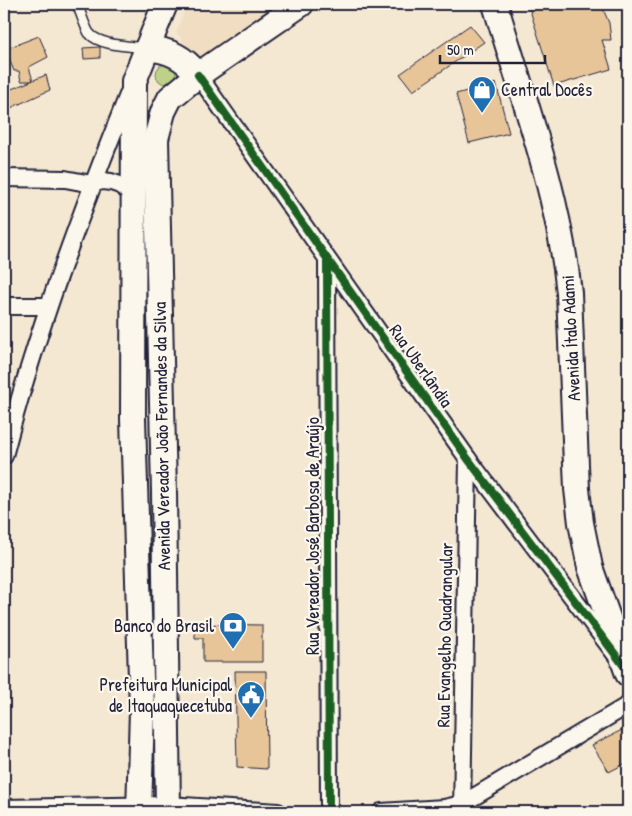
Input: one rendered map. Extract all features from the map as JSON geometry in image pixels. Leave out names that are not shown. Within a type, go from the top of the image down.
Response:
[{"type":"main road","points":[[165,4],[134,81],[146,92],[162,98],[170,98]]},
{"type":"main road","name":"Avenida Vereador João Fernandes da Silva","points":[[168,809],[164,492],[156,139],[163,112],[170,98],[198,75],[301,4]]},
{"type":"main road","name":"Avenida Ítalo Adami","points":[[495,4],[547,178],[563,250],[569,293],[581,523],[597,615],[627,672]]},
{"type":"main road","points":[[147,48],[170,52],[190,66],[198,75]]},
{"type":"main road","name":"Avenida Vereador João Fernandes da Silva","points":[[134,81],[133,419],[142,710],[138,809]]},
{"type":"main road","points":[[136,489],[164,492]]},
{"type":"street","name":"Rua Uberlândia","points":[[198,75],[468,459],[597,615]]},
{"type":"street","points":[[4,456],[8,420],[92,184],[134,81]]},
{"type":"street","points":[[4,178],[65,179],[92,184],[111,182],[120,185],[134,199]]},
{"type":"street","name":"Rua Vereador José Barbosa de Araújo","points":[[327,260],[330,812]]},
{"type":"street","points":[[4,306],[48,306]]},
{"type":"street","name":"Rua Evangelho Quadrangular","points":[[462,808],[468,459]]},
{"type":"street","points":[[380,812],[462,808],[628,704]]},
{"type":"street","points":[[4,808],[278,812]]},
{"type":"lane","points":[[77,4],[89,33],[95,39],[147,48]]},
{"type":"shaded area","points":[[187,4],[279,4],[196,60],[176,32]]},
{"type":"green space","points":[[162,64],[170,64],[176,70],[176,78],[170,84],[162,84],[156,78],[156,70]]},
{"type":"building","points":[[528,4],[601,4],[609,23],[611,40],[602,40],[611,69],[554,86]]},
{"type":"building","points":[[470,25],[484,42],[413,91],[400,74]]},
{"type":"building","points":[[39,36],[48,57],[29,67],[33,81],[21,81],[19,71],[14,71],[5,49]]},
{"type":"building","points":[[100,47],[100,58],[84,59],[83,48]]},
{"type":"building","points":[[46,75],[50,90],[4,111],[4,92]]},
{"type":"building","name":"Central Docês","points":[[496,83],[509,133],[469,143],[456,94]]},
{"type":"building","name":"Banco do Brasil","points":[[195,624],[262,625],[262,662],[203,662],[203,638],[195,638]]},
{"type":"building","name":"Prefeitura Municipal de Itaquaquecetuba","points":[[235,671],[266,671],[267,769],[237,767]]},
{"type":"building","points":[[628,727],[628,762],[609,772],[592,745]]},
{"type":"cycle path","points":[[198,75],[468,459],[627,670]]},
{"type":"cycle path","points":[[327,260],[329,812]]},
{"type":"place","name":"Central Docês","points":[[482,114]]},
{"type":"place","name":"Banco do Brasil","points":[[233,650]]},
{"type":"place","name":"Prefeitura Municipal de Itaquaquecetuba","points":[[251,719]]}]
